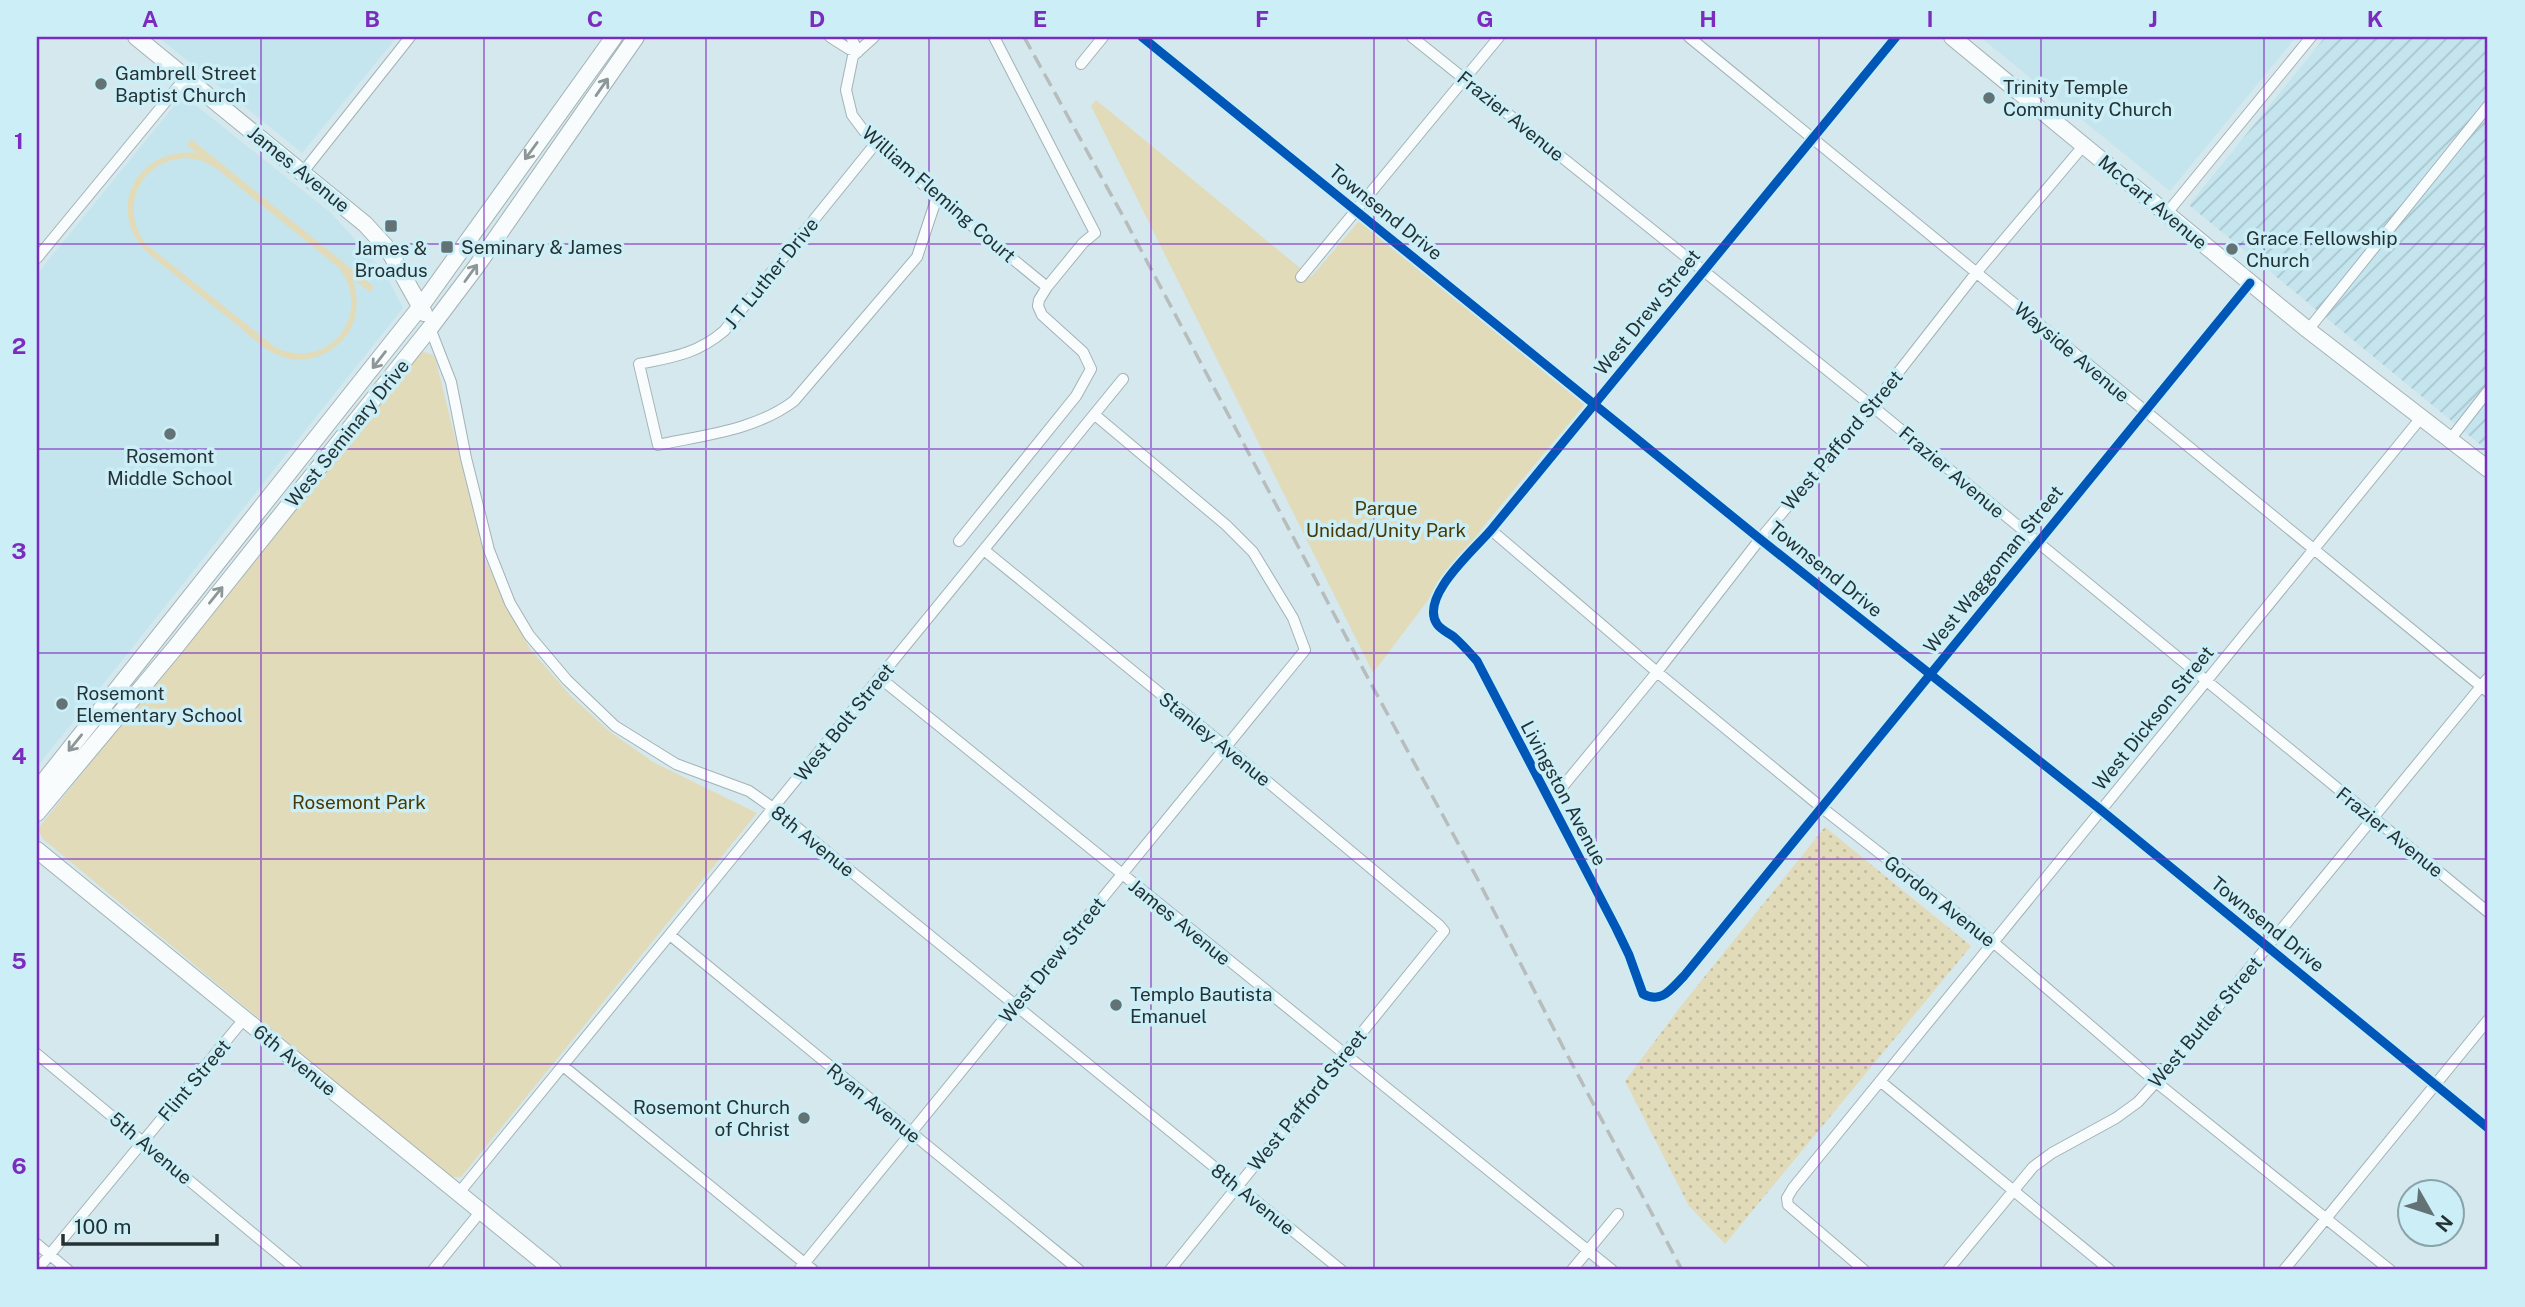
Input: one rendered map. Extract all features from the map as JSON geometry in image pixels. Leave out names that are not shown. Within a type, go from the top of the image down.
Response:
[{"type":"main road","name":"James Avenue","points":[[136,37],[365,223],[388,249],[421,306],[430,328]]},
{"type":"main road","name":"West Seminary Drive","points":[[37,790],[421,306],[614,37]]},
{"type":"main road","name":"West Seminary Drive","points":[[37,813],[174,649],[430,328],[522,202],[636,37]]},
{"type":"main road","name":"McCart Avenue","points":[[1952,37],[2308,330],[2488,469]]},
{"type":"main road","points":[[311,445],[326,458]]},
{"type":"main road","points":[[159,637],[174,649]]},
{"type":"main road","name":"6th Avenue","points":[[37,850],[553,1270]]},
{"type":"street","points":[[303,172],[410,37]]},
{"type":"street","points":[[830,37],[849,50],[858,52]]},
{"type":"street","points":[[851,37],[858,52]]},
{"type":"street","points":[[858,52],[874,37]]},
{"type":"street","points":[[958,541],[1023,464],[1089,377],[1091,369],[1083,352],[1042,315],[1038,306],[1047,287],[1083,243],[1095,233],[994,37]]},
{"type":"street","points":[[1081,64],[1103,37]]},
{"type":"street","name":"Townsend Drive","points":[[1142,37],[1760,539],[2101,810],[2488,1128]]},
{"type":"street","name":"Frazier Avenue","points":[[1412,37],[1872,406],[2488,912]]},
{"type":"street","points":[[1301,277],[1499,37]]},
{"type":"street","name":"Wayside Avenue","points":[[1689,37],[2144,413],[2486,686]]},
{"type":"street","name":"West Drew Street","points":[[1431,612],[1434,598],[1442,586],[1896,37]]},
{"type":"street","points":[[2167,213],[2311,37]]},
{"type":"street","name":"William Fleming Court","points":[[858,52],[853,56],[846,90],[848,103],[864,131],[936,197],[1047,287]]},
{"type":"street","points":[[37,258],[186,77]]},
{"type":"street","points":[[2308,330],[2488,106]]},
{"type":"street","name":"J T Luther Drive","points":[[876,143],[724,331],[712,342],[690,353],[639,364],[657,445],[760,421],[794,401],[916,257],[936,197]]},
{"type":"street","name":"West Pafford Street","points":[[1550,802],[1657,672],[1760,539],[1872,406],[1976,273],[2084,145]]},
{"type":"street","name":"West Waggoman Street","points":[[1652,999],[1664,997],[1684,976],[2250,283]]},
{"type":"street","name":"8th Avenue","points":[[430,328],[451,382],[489,551],[506,594],[529,635],[567,680],[615,726],[676,764],[749,791],[773,808],[1341,1270]]},
{"type":"street","name":"West Bolt Street","points":[[458,1194],[1124,379]]},
{"type":"street","points":[[2449,441],[2488,391]]},
{"type":"street","name":"West Drew Street","points":[[806,1268],[911,1133],[1306,650],[1293,618],[1253,552],[1226,524],[1095,415]]},
{"type":"street","name":"West Dickson Street","points":[[1864,1270],[1788,1205],[1787,1198],[1793,1188],[2420,419]]},
{"type":"street","name":"Gordon Avenue","points":[[1491,530],[1821,807],[1993,942],[2156,1082],[2390,1270]]},
{"type":"street","name":"Stanley Avenue","points":[[984,550],[1226,747],[1444,931]]},
{"type":"street","name":"Livingston Avenue","points":[[1431,612],[1438,626],[1453,636],[1477,662],[1616,928],[1643,994],[1652,999]]},
{"type":"street","name":"James Avenue","points":[[880,678],[1612,1270]]},
{"type":"street","name":"West Butler Street","points":[[1948,1270],[2033,1167],[2138,1102],[2486,686]]},
{"type":"street","name":"West Pafford Street","points":[[1170,1270],[1444,931]]},
{"type":"street","name":"Ryan Avenue","points":[[670,935],[1079,1270]]},
{"type":"street","name":"Flint Street","points":[[37,1270],[244,1019]]},
{"type":"street","points":[[2284,1270],[2488,1020]]},
{"type":"street","name":"5th Avenue","points":[[37,1054],[297,1270]]},
{"type":"street","points":[[563,1066],[806,1268]]},
{"type":"street","points":[[1880,1081],[2110,1270]]},
{"type":"street","points":[[433,1270],[481,1211]]},
{"type":"street","points":[[1572,1270],[1618,1214]]},
{"type":"street","points":[[37,1244],[68,1270]]},
{"type":"shaded area","points":[[158,37],[397,37],[302,153]]},
{"type":"shaded area","points":[[1980,37],[2296,37],[2170,191]]},
{"type":"shaded area","points":[[2325,37],[2488,37],[2488,451],[2189,205]]},
{"type":"shaded area","name":"Rosemont Middle School","points":[[183,95],[331,213],[384,271],[403,308],[37,767],[37,274]]},
{"type":"green space","name":"Parque Unidad/Unity Park","points":[[1096,100],[1311,277],[1360,220],[1585,404],[1487,522],[1373,673],[1091,106]]},
{"type":"green space","points":[[191,139],[374,287],[370,292],[353,279],[357,305],[354,321],[346,336],[334,348],[319,356],[304,359],[288,358],[274,353],[149,254],[135,237],[128,220],[128,202],[133,186],[143,171],[157,160],[175,154],[196,153],[187,145]],"holes":[[[187,158],[203,161],[217,169],[339,268],[348,286],[351,304],[348,321],[340,335],[328,346],[312,352],[294,353],[275,347],[146,244],[134,215],[135,201],[146,176],[171,160]]]},
{"type":"green space","name":"Rosemont Park","points":[[419,353],[433,355],[436,361],[485,560],[530,649],[570,695],[609,731],[653,762],[757,813],[461,1177],[450,1177],[43,839],[39,832],[40,826]]},
{"type":"green space","points":[[1825,827],[1971,946],[1725,1244],[1689,1206],[1625,1081],[1681,1006]]},
{"type":"railway","points":[[1024,37],[1124,218],[1477,878],[1563,1047],[1682,1270]]},
{"type":"cycle path","points":[[1142,37],[1760,539],[2101,810],[2488,1128]]},
{"type":"cycle path","points":[[1896,37],[1491,530],[1451,574],[1435,601],[1433,613],[1437,624],[1477,661],[1616,928],[1643,994],[1650,997],[1666,994],[1684,976],[2250,283]]},
{"type":"place","name":"Gambrell Street Baptist Church","points":[[101,84]]},
{"type":"place","name":"Trinity Temple Community Church","points":[[1989,98]]},
{"type":"place","name":"James & Broadus","points":[[391,226]]},
{"type":"place","name":"Seminary & James","points":[[447,247]]},
{"type":"place","name":"Grace Fellowship Church","points":[[2232,249]]},
{"type":"place","name":"Rosemont Middle School","points":[[170,434]]},
{"type":"place","name":"Rosemont Elementary School","points":[[62,704]]},
{"type":"place","name":"Templo Bautista Emanuel","points":[[1116,1005]]},
{"type":"place","name":"Rosemont Church of Christ","points":[[804,1118]]}]
